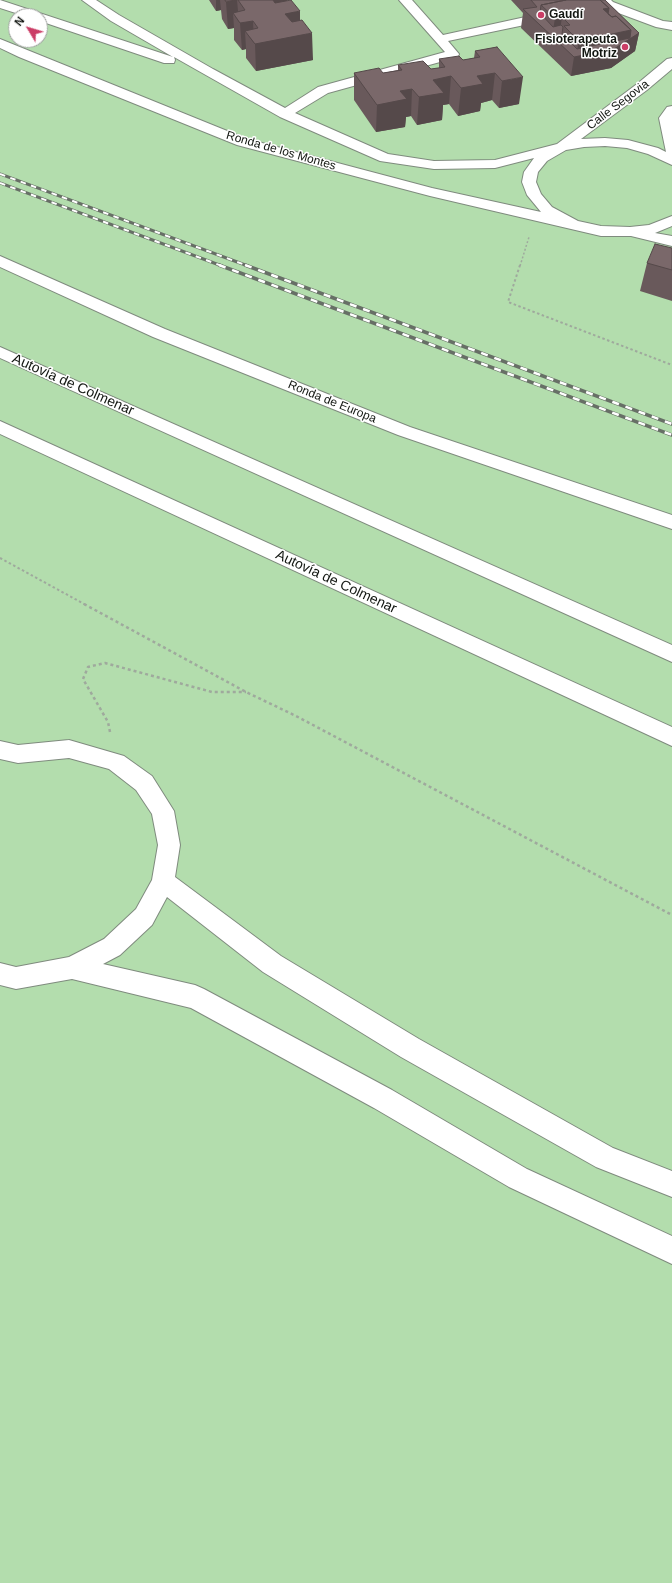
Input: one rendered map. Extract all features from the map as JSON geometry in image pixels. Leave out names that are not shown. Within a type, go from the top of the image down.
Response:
[{"type":"main road","points":[[19,0],[25,0]]},
{"type":"main road","name":"Ronda de los Montes","points":[[88,0],[115,18],[208,72],[285,114],[386,158],[434,165],[495,164],[562,147]]},
{"type":"main road","points":[[285,114],[323,90],[454,54],[405,0]]},
{"type":"main road","points":[[0,4],[12,8]]},
{"type":"main road","points":[[604,4],[660,24],[672,26]]},
{"type":"main road","name":"Ronda de los Montes","points":[[48,20],[208,72]]},
{"type":"main road","points":[[441,39],[530,20]]},
{"type":"main road","name":"Ronda de los Montes","points":[[0,43],[242,142],[430,192],[601,230],[630,232]]},
{"type":"main road","name":"Calle Segovia","points":[[562,147],[642,87],[672,62]]},
{"type":"main road","points":[[672,110],[666,118],[672,151]]},
{"type":"main road","points":[[573,224],[547,210],[534,195],[529,182],[531,172],[542,158],[562,147],[591,142],[605,142],[628,144],[653,151],[672,161]]},
{"type":"main road","points":[[630,232],[652,229],[672,220]]},
{"type":"main road","points":[[630,232],[672,241]]},
{"type":"main road","name":"Ronda de Europa","points":[[0,261],[159,333],[404,431],[672,522]]},
{"type":"main road","name":"Autovía de Colmenar","points":[[0,352],[672,654]]},
{"type":"main road","name":"Autovía de Colmenar","points":[[0,428],[672,737]]},
{"type":"main road","points":[[0,974],[16,978],[72,968],[112,947],[144,917],[163,881],[169,845],[163,811],[144,783],[116,762],[70,750],[6,755]]},
{"type":"main road","points":[[163,881],[272,964],[410,1048],[605,1158],[672,1184]]},
{"type":"main road","points":[[72,968],[195,997],[383,1099],[518,1178],[672,1250]]},
{"type":"path","points":[[531,232],[508,302],[672,365]]},
{"type":"path","points":[[0,558],[246,692],[296,716],[672,915]]},
{"type":"path","points":[[116,762],[108,722],[83,679],[88,667],[105,663],[212,692],[246,692]]},
{"type":"green space","points":[[0,0],[672,0],[672,1583],[0,1583]]},
{"type":"building","points":[[238,0],[273,0],[275,3],[291,0],[300,11],[285,14],[292,22],[302,20],[312,33],[255,44],[245,31],[258,28],[253,21],[240,23],[233,13],[245,10]]},
{"type":"building","points":[[531,0],[566,0],[541,5],[540,13],[553,27],[561,25],[563,27],[562,34],[577,49],[630,38],[631,30],[616,16],[612,17],[608,14],[609,8],[600,0],[605,0],[639,33],[614,49],[574,57],[523,9],[537,7]]},
{"type":"building","points":[[566,0],[600,0],[609,8],[603,9],[612,17],[616,16],[631,30],[579,41],[564,26],[570,25],[562,17],[555,18],[541,5]]},
{"type":"building","points":[[497,47],[523,77],[502,81],[495,73],[477,76],[483,84],[461,88],[451,76],[433,80],[444,93],[419,97],[412,89],[400,91],[407,99],[377,105],[354,73],[379,68],[383,73],[402,70],[398,65],[423,61],[431,69],[445,67],[439,59],[459,56],[463,60],[480,57],[475,51]]},
{"type":"building","points":[[655,244],[672,248],[672,270],[647,263]]},
{"type":"railway","points":[[0,174],[248,266]]},
{"type":"railway","points":[[0,183],[222,266]]},
{"type":"railway","points":[[219,265],[672,435]]},
{"type":"railway","points":[[245,265],[672,424]]},
{"type":"place","name":"Gaudí","points":[[541,15]]},
{"type":"place","name":"Fisioterapeuta Motriz","points":[[625,47]]}]
